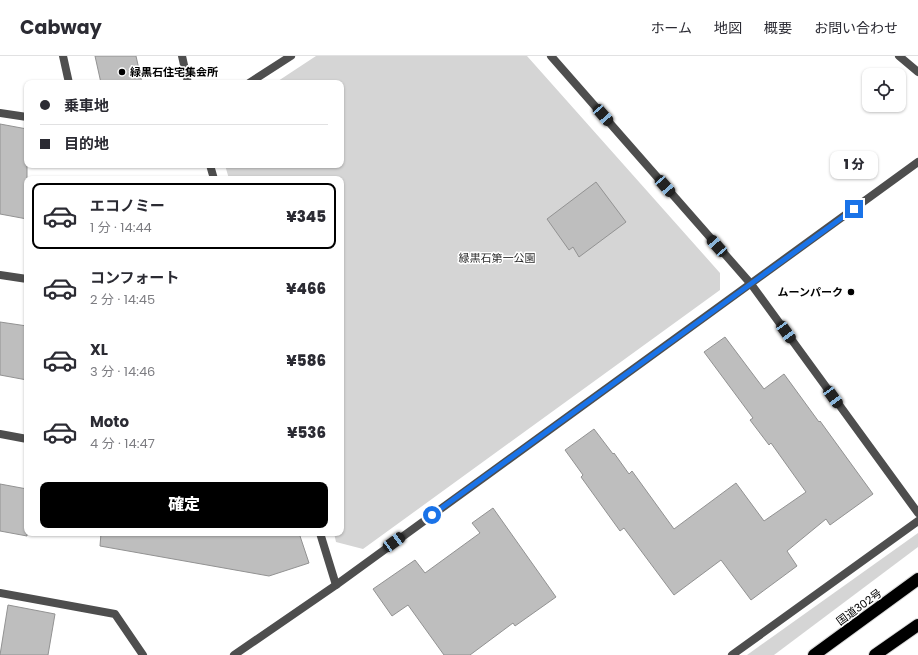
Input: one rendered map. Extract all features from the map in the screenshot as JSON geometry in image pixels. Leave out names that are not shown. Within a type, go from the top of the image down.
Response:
[{"type":"highway","name":"国道302号","points":[[814,655],[918,579]]},
{"type":"highway","points":[[875,655],[918,625]]},
{"type":"street","points":[[63,56],[68,80]]},
{"type":"street","points":[[182,56],[187,80]]},
{"type":"street","points":[[254,80],[291,56]]},
{"type":"street","points":[[551,56],[751,284],[918,513]]},
{"type":"street","points":[[899,56],[918,72]]},
{"type":"street","points":[[0,113],[24,117]]},
{"type":"street","points":[[234,655],[336,585],[918,162]]},
{"type":"street","points":[[0,275],[24,279]]},
{"type":"street","points":[[0,434],[24,438]]},
{"type":"street","points":[[732,655],[918,521]]},
{"type":"street","points":[[321,536],[336,585]]},
{"type":"street","points":[[0,594],[115,614],[143,655]]},
{"type":"green space","name":"緑黒石第一公園","points":[[316,56],[527,56],[720,273],[720,290],[363,549],[336,542],[335,536],[344,536],[344,176],[228,176],[226,168],[344,168],[344,80],[280,80]]},
{"type":"green space","points":[[918,533],[918,547],[774,655],[747,655]]},
{"type":"building","name":"緑黒石住宅集会所","points":[[95,56],[136,56],[141,80],[100,80]]},
{"type":"building","points":[[0,124],[24,128],[24,168],[27,168],[27,176],[24,176],[24,218],[0,214]]},
{"type":"building","points":[[596,182],[626,222],[579,257],[573,247],[569,250],[547,219]]},
{"type":"building","points":[[0,322],[24,326],[24,379],[0,375]]},
{"type":"building","points":[[725,337],[764,389],[784,374],[873,494],[830,525],[826,519],[787,551],[797,566],[751,600],[721,560],[674,595],[624,528],[620,531],[581,477],[583,475],[565,450],[594,429],[629,474],[632,471],[674,529],[736,483],[764,521],[806,492],[771,443],[769,445],[750,420],[753,418],[704,352]]},
{"type":"building","points":[[0,484],[24,488],[24,535],[0,531]]},
{"type":"building","points":[[493,508],[556,597],[515,626],[513,623],[470,655],[444,655],[408,605],[392,616],[373,589],[415,560],[425,573],[480,533],[472,523]]},
{"type":"building","points":[[101,536],[300,536],[309,563],[269,576],[100,546]]},
{"type":"building","points":[[8,605],[55,614],[48,655],[0,655]]},
{"type":"place","name":"緑黒石住宅集会所","points":[[122,72]]},
{"type":"place","name":"ムーンパーク","points":[[851,292]]},
{"type":"route","points":[[432,515],[854,209]]}]
